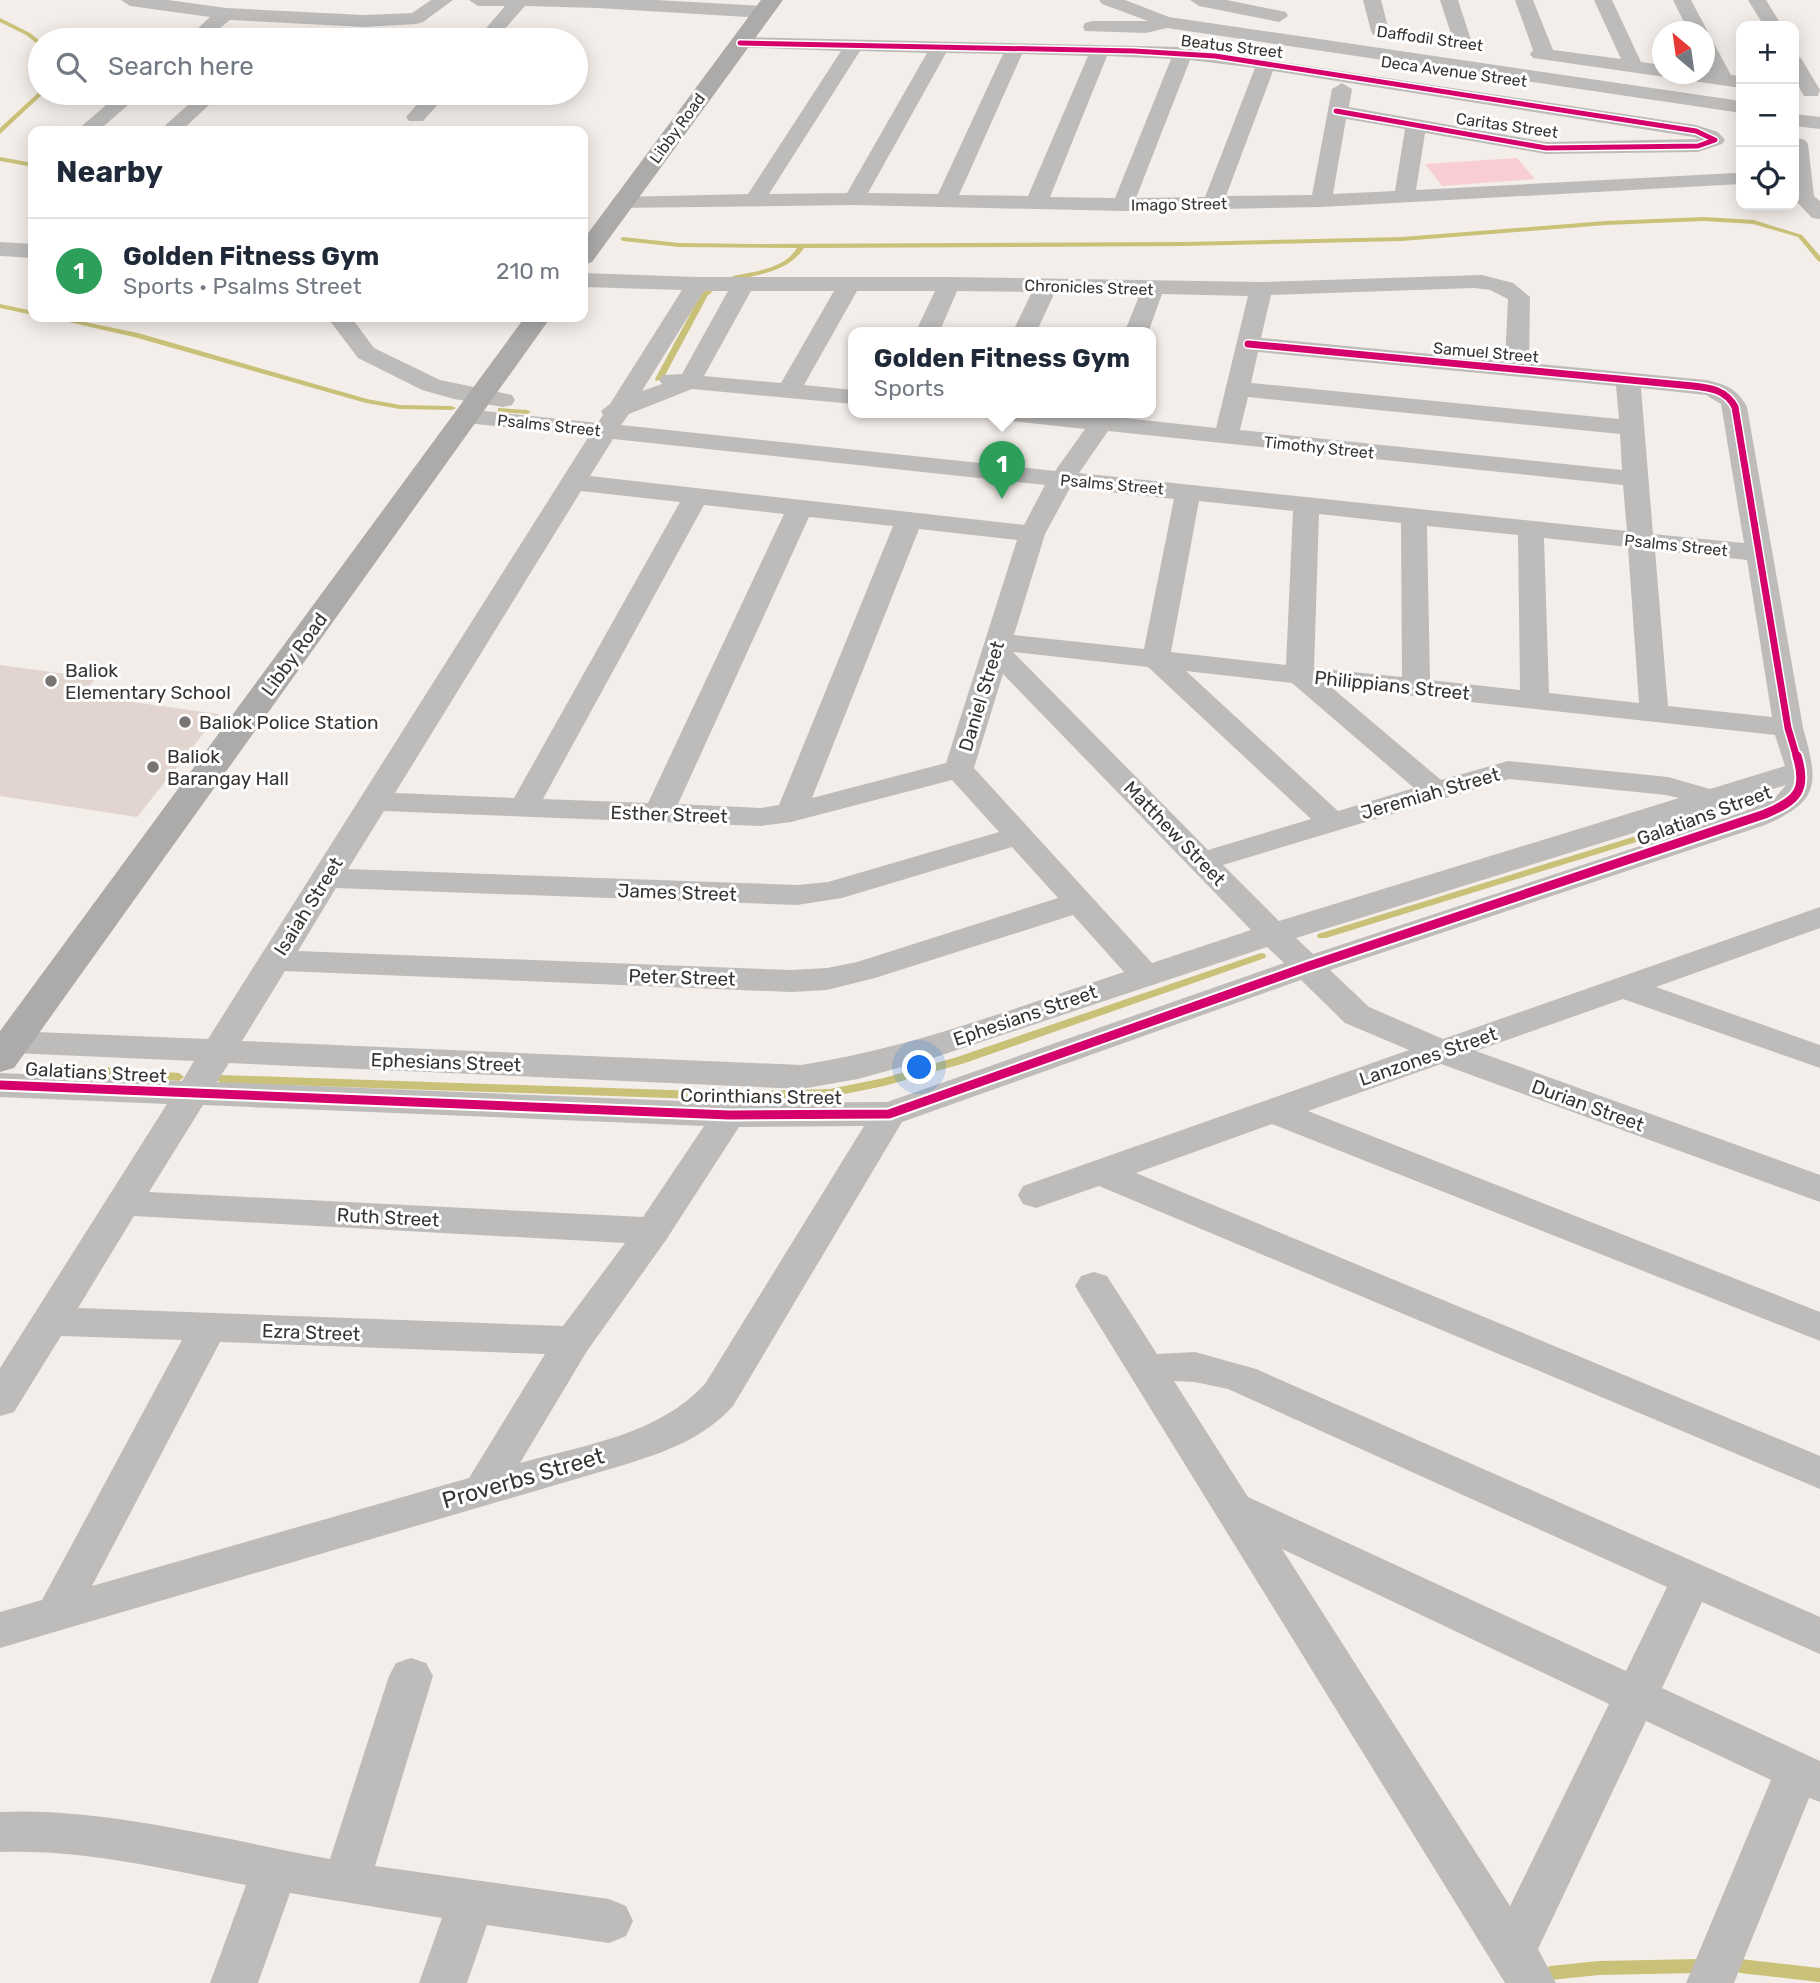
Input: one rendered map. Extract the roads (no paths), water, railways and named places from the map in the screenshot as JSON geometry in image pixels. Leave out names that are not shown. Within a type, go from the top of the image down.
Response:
[{"type":"main road","name":"Libby Road","points":[[588,250],[768,6]]},
{"type":"main road","name":"Libby Road","points":[[6,1050],[534,322]]},
{"type":"street","points":[[130,0],[226,14],[364,21],[416,18],[444,0]]},
{"type":"street","points":[[478,0],[768,6]]},
{"type":"street","name":"Deca Avenue Street","points":[[1108,0],[1194,32],[1733,109]]},
{"type":"street","points":[[1199,0],[1229,8],[1295,9]]},
{"type":"street","name":"Daffodil Street","points":[[1356,28],[1387,32],[1372,0]]},
{"type":"street","name":"Daffodil Street","points":[[1435,39],[1470,44],[1449,0]]},
{"type":"street","points":[[1524,0],[1545,55]]},
{"type":"street","points":[[1603,0],[1634,67]]},
{"type":"street","points":[[1682,0],[1693,21]]},
{"type":"street","points":[[1758,0],[1770,21]]},
{"type":"street","points":[[496,28],[520,1]]},
{"type":"street","points":[[209,28],[226,14]]},
{"type":"street","points":[[284,28],[293,19]]},
{"type":"street","points":[[358,28],[364,21]]},
{"type":"street","points":[[1068,27],[1146,27],[1167,22]]},
{"type":"street","name":"Beatus Street","points":[[740,43],[1183,53],[1696,131],[1714,139]]},
{"type":"street","points":[[754,201],[855,45]]},
{"type":"street","points":[[854,199],[940,47]]},
{"type":"street","points":[[946,201],[1015,48]]},
{"type":"street","points":[[1036,204],[1100,50]]},
{"type":"street","points":[[1518,51],[1652,70]]},
{"type":"street","points":[[1123,205],[1183,53]]},
{"type":"street","points":[[1715,57],[1733,81]]},
{"type":"street","points":[[1213,203],[1266,64]]},
{"type":"street","points":[[1799,72],[1808,91]]},
{"type":"street","points":[[1321,201],[1336,111],[1345,76]]},
{"type":"street","points":[[1715,79],[1733,81]]},
{"type":"street","points":[[92,126],[117,105]]},
{"type":"street","points":[[175,126],[198,105]]},
{"type":"street","points":[[416,117],[427,105]]},
{"type":"street","name":"Caritas Street","points":[[1336,111],[1546,148],[1698,146],[1711,143],[1714,139]]},
{"type":"street","points":[[1799,115],[1820,117]]},
{"type":"street","points":[[1799,121],[1820,123]]},
{"type":"street","points":[[1404,198],[1416,125]]},
{"type":"street","points":[[1799,144],[1820,147]]},
{"type":"street","points":[[1796,147],[1804,198],[1817,211]]},
{"type":"street","points":[[1546,148],[1574,188]]},
{"type":"street","name":"Imago Street","points":[[622,203],[854,199],[1123,205],[1321,201],[1735,179]]},
{"type":"street","points":[[0,249],[28,251]]},
{"type":"street","name":"Chronicles Street","points":[[588,280],[697,284],[1047,285],[1153,289],[1261,289],[1458,281],[1491,283],[1512,291],[1518,298],[1517,369]]},
{"type":"street","name":"Isaiah Street","points":[[0,1401],[697,284]]},
{"type":"street","points":[[611,421],[689,382],[743,284]]},
{"type":"street","points":[[789,391],[849,284]]},
{"type":"street","points":[[930,327],[949,284]]},
{"type":"street","points":[[1027,327],[1047,285]]},
{"type":"street","points":[[1138,327],[1153,289]]},
{"type":"street","points":[[1226,438],[1261,289]]},
{"type":"street","name":"Psalms Street","points":[[343,322],[366,353],[472,407],[611,421],[1061,480],[1188,491],[1759,553]]},
{"type":"street","name":"Samuel Street","points":[[1248,344],[1628,379],[1722,392],[1735,407],[1759,553]]},
{"type":"street","points":[[639,377],[848,397]]},
{"type":"street","points":[[1628,379],[1654,714]]},
{"type":"street","points":[[1237,389],[1632,428]]},
{"type":"street","name":"Timothy Street","points":[[1103,419],[1226,438],[1636,479]]},
{"type":"street","name":"Daniel Street","points":[[1103,419],[1061,480],[1032,534],[959,769],[1145,975]]},
{"type":"street","points":[[573,482],[1032,534]]},
{"type":"street","points":[[1188,491],[1156,659],[1332,822]]},
{"type":"street","points":[[523,808],[696,496]]},
{"type":"street","points":[[1306,505],[1300,675],[1435,791]]},
{"type":"street","points":[[659,813],[800,508]]},
{"type":"street","points":[[1414,517],[1416,688]]},
{"type":"street","points":[[792,813],[909,520]]},
{"type":"street","points":[[1531,530],[1535,701]]},
{"type":"street","points":[[1759,553],[1788,728],[1800,771]]},
{"type":"street","name":"Philippians Street","points":[[996,646],[1156,659],[1788,728]]},
{"type":"street","name":"Matthew Street","points":[[996,646],[1273,934],[1357,1015]]},
{"type":"street","name":"Esther Street","points":[[372,802],[750,817],[792,813],[959,769]]},
{"type":"street","name":"Jeremiah Street","points":[[1203,862],[1492,773],[1524,770],[1686,790],[1706,800],[1736,824]]},
{"type":"street","name":"Ephesians Street","points":[[6,1050],[217,1052],[801,1077],[858,1068],[915,1052],[1273,934],[1800,771]]},
{"type":"street","name":"Galatians Street","points":[[1306,967],[1769,813],[1795,797],[1802,782],[1800,771]]},
{"type":"street","name":"James Street","points":[[325,878],[797,895],[831,891],[1020,835]]},
{"type":"street","name":"Peter Street","points":[[274,960],[791,981],[827,979],[863,971],[1079,902]]},
{"type":"street","name":"Lanzones Street","points":[[1036,1195],[1820,917]]},
{"type":"street","name":"Corinthians Street","points":[[191,1094],[729,1115],[888,1114],[1306,967]]},
{"type":"street","points":[[1623,987],[1820,1057]]},
{"type":"street","name":"Durian Street","points":[[1357,1015],[1441,1051],[1820,1189]]},
{"type":"street","name":"Galatians Street","points":[[0,1086],[191,1094]]},
{"type":"street","points":[[1273,1111],[1820,1327]]},
{"type":"street","name":"Proverbs Street","points":[[0,1630],[659,1437],[704,1413],[719,1395],[888,1114]]},
{"type":"street","points":[[483,1490],[573,1341],[653,1231],[729,1115]]},
{"type":"street","points":[[1100,1172],[1820,1473]]},
{"type":"street","name":"Ruth Street","points":[[123,1203],[653,1231]]},
{"type":"street","points":[[1094,1286],[1522,1967]]},
{"type":"street","name":"Ezra Street","points":[[50,1321],[573,1341]]},
{"type":"street","points":[[56,1614],[208,1328]]},
{"type":"street","points":[[1148,1370],[1189,1365],[1213,1369],[1242,1379],[1820,1636]]},
{"type":"street","points":[[1233,1508],[1809,1777],[1710,1983]]},
{"type":"street","points":[[1522,1967],[1635,1696],[1692,1579]]},
{"type":"street","points":[[346,1883],[411,1676]]},
{"type":"street","points":[[0,1832],[57,1832],[140,1844],[346,1883],[609,1920]]},
{"type":"street","points":[[234,1983],[275,1870]]},
{"type":"street","points":[[443,1983],[471,1900]]},
{"type":"waterway","points":[[0,20],[28,34]]},
{"type":"waterway","points":[[0,132],[28,105]]},
{"type":"waterway","points":[[0,159],[28,164]]},
{"type":"waterway","points":[[623,239],[679,245],[755,246],[1185,244],[1402,239],[1606,223],[1704,219],[1754,222],[1800,236],[1820,260]]},
{"type":"waterway","points":[[736,278],[782,265],[797,254],[802,246]]},
{"type":"waterway","points":[[659,379],[705,294],[709,292]]},
{"type":"waterway","points":[[0,306],[28,312]]},
{"type":"waterway","points":[[74,322],[135,335],[366,401],[400,407],[452,408]]},
{"type":"waterway","points":[[501,410],[527,412]]},
{"type":"waterway","points":[[1322,936],[1711,816]]},
{"type":"waterway","points":[[221,1079],[729,1096],[830,1093],[884,1082],[961,1060],[1261,956]]},
{"type":"waterway","points":[[63,1068],[179,1077]]},
{"type":"waterway","points":[[1550,1973],[1599,1968],[1698,1966]]},
{"type":"waterway","points":[[1740,1966],[1820,1975]]},
{"type":"place","name":"Golden Fitness Gym","points":[[1002,499]]},
{"type":"place","name":"Baliok Elementary School","points":[[51,681]]},
{"type":"place","name":"Baliok Police Station","points":[[185,722]]},
{"type":"place","name":"Baliok Barangay Hall","points":[[153,767]]}]
